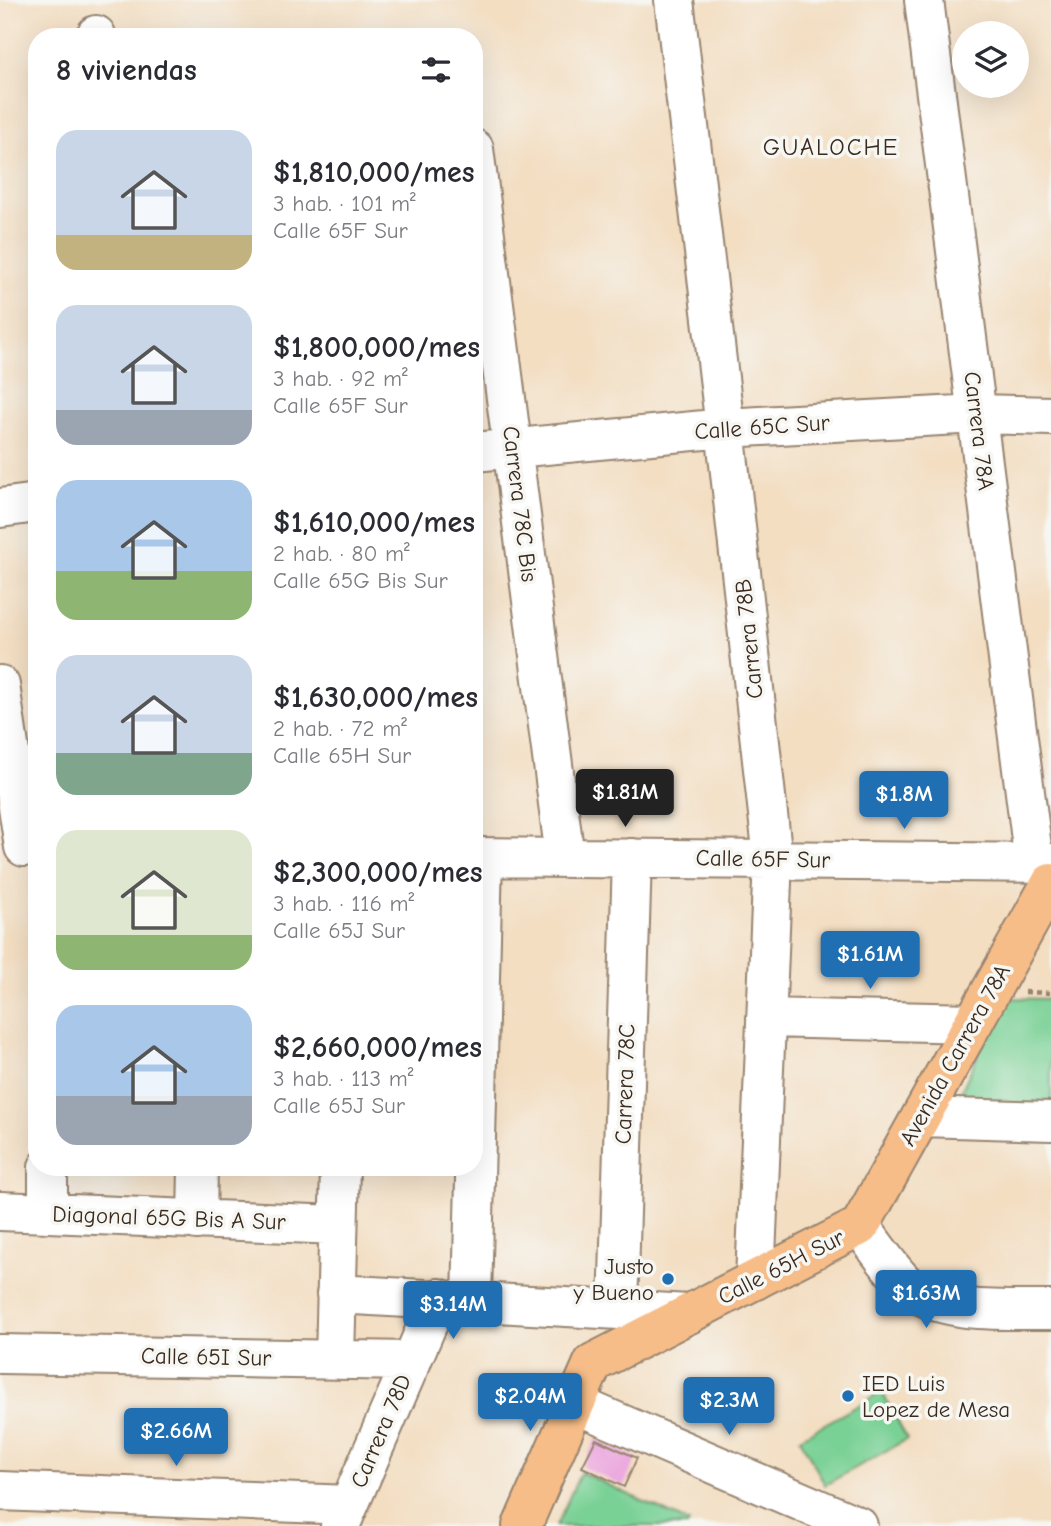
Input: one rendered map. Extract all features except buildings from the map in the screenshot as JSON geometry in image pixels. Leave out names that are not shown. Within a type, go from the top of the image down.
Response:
[{"type":"main road","name":"Avenida Carrera 78A","points":[[860,1226],[973,1023],[1045,870]]},
{"type":"main road","name":"Calle 65H Sur","points":[[575,1404],[593,1363],[860,1226]]},
{"type":"main road","points":[[523,1526],[575,1404]]},
{"type":"street","name":"Carrera 78B","points":[[674,0],[773,859],[755,1280]]},
{"type":"street","name":"Carrera 78A","points":[[924,0],[977,414],[1045,870]]},
{"type":"street","name":"Carrera 78C Bis","points":[[483,218],[565,858]]},
{"type":"street","name":"Calle 65C Sur","points":[[483,451],[725,428],[977,414],[1051,416]]},
{"type":"street","points":[[0,508],[28,504]]},
{"type":"street","points":[[0,685],[20,847]]},
{"type":"street","name":"Calle 65F Sur","points":[[483,857],[773,859],[1045,870]]},
{"type":"street","name":"Carrera 78C","points":[[618,1310],[632,858]]},
{"type":"street","points":[[766,1018],[973,1023]]},
{"type":"street","points":[[921,1117],[1051,1121]]},
{"type":"street","points":[[48,1176],[48,1213]]},
{"type":"street","points":[[197,1220],[198,1176]]},
{"type":"street","points":[[335,1359],[340,1176]]},
{"type":"street","points":[[455,1299],[462,1176]]},
{"type":"street","name":"Diagonal 65G Bis A Sur","points":[[0,1211],[338,1225]]},
{"type":"street","name":"Calle 65H Sur","points":[[860,1226],[908,1287],[936,1303],[975,1308],[1051,1310]]},
{"type":"street","points":[[336,1294],[689,1314]]},
{"type":"street","name":"Carrera 78D","points":[[345,1516],[412,1361],[455,1299]]},
{"type":"street","name":"Calle 65I Sur","points":[[0,1354],[412,1361]]},
{"type":"street","points":[[575,1404],[858,1526]]},
{"type":"street","points":[[0,1491],[345,1516]]},
{"type":"green space","points":[[1005,998],[1051,999],[1051,1106],[955,1104]]},
{"type":"green space","points":[[882,1392],[907,1439],[825,1485],[800,1438]]},
{"type":"green space","points":[[581,1472],[689,1523],[687,1526],[556,1526]]},
{"type":"place","name":"Justo y Bueno","points":[[668,1279]]},
{"type":"place","name":"IED Luis Lopez de Mesa","points":[[848,1396]]},
{"type":"district","name":"GUALOCHE","points":[[831,147]]}]
